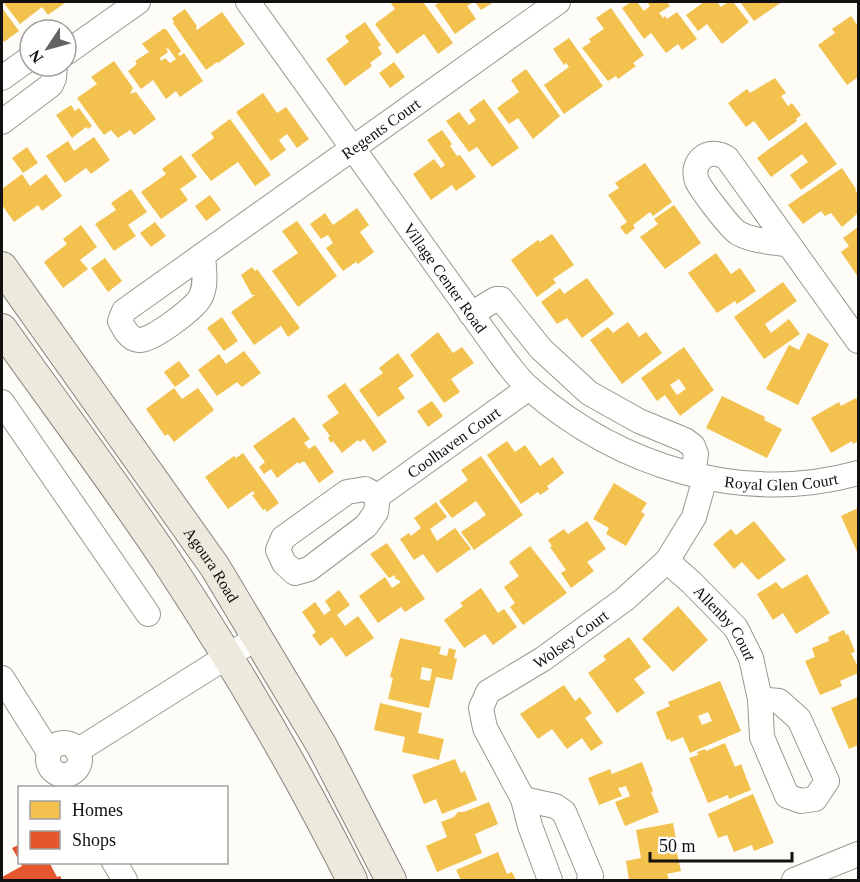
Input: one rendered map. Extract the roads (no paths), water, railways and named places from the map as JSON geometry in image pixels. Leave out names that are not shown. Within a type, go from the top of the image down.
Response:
[{"type":"main road","name":"Agoura Road","points":[[5,278],[215,567],[322,746],[391,880]]},
{"type":"main road","points":[[2,329],[168,564],[228,656],[280,744],[352,880]]},
{"type":"street","points":[[78,44],[138,2]]},
{"type":"street","name":"Village Center Road","points":[[249,2],[471,314],[503,358],[529,388],[581,427],[640,459],[699,476]]},
{"type":"street","name":"Regents Court","points":[[203,256],[558,2]]},
{"type":"street","points":[[2,78],[18,67]]},
{"type":"street","points":[[2,122],[51,86],[54,78]]},
{"type":"street","points":[[789,245],[858,341]]},
{"type":"street","name":"Wolsey Court","points":[[471,314],[496,299],[501,299],[541,349],[589,393],[639,421],[685,440],[693,446],[696,454],[699,476],[694,517],[667,561],[625,599],[543,658],[488,692],[481,708],[485,728],[523,800],[550,880]]},
{"type":"street","name":"Coolhaven Court","points":[[378,496],[529,388]]},
{"type":"street","points":[[2,402],[148,614]]},
{"type":"street","name":"Royal Glen Court","points":[[699,476],[739,483],[786,485],[834,480],[858,473]]},
{"type":"street","name":"Allenby Court","points":[[667,561],[692,583],[735,628],[751,658],[760,699]]},
{"type":"street","points":[[77,751],[258,637]]},
{"type":"street","points":[[2,678],[49,752]]},
{"type":"street","points":[[60,743],[70,744],[77,751],[78,766],[70,774],[69,781],[50,768],[49,752],[52,748],[60,743]]},
{"type":"street","points":[[523,800],[555,806],[564,812],[591,876],[590,880]]},
{"type":"street","points":[[794,880],[858,854]]},
{"type":"street","points":[[115,864],[124,880]]}]
